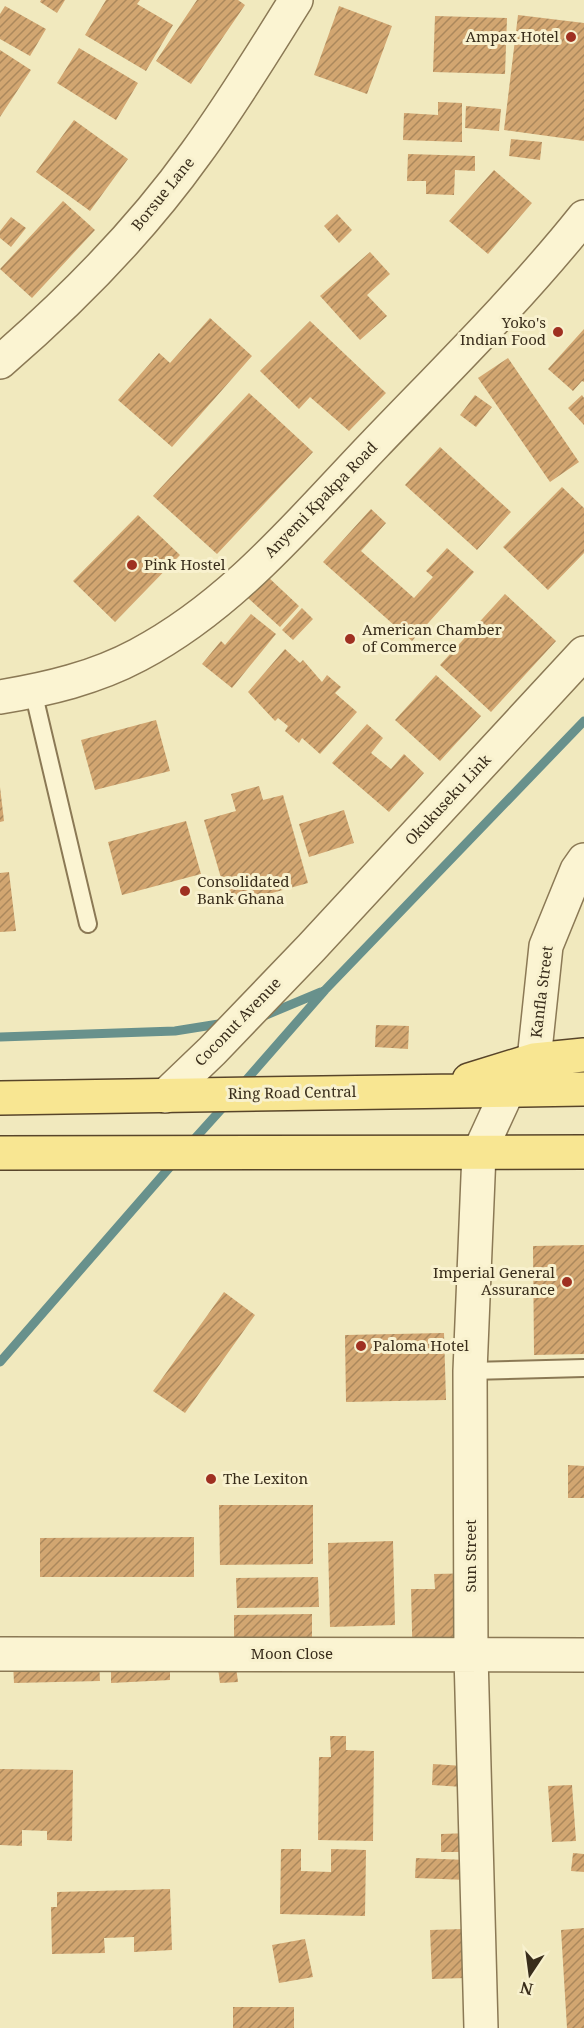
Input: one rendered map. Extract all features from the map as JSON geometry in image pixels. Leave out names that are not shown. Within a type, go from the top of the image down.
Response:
[{"type":"main road","points":[[436,1090],[534,1060],[584,1055]]},
{"type":"main road","name":"Ring Road Central","points":[[0,1098],[584,1089]]},
{"type":"main road","points":[[0,1153],[584,1152]]},
{"type":"street","name":"Borsue Lane","points":[[0,362],[48,321],[140,224],[196,153],[296,0]]},
{"type":"street","name":"Anyemi Kpakpa Road","points":[[0,697],[74,682],[138,655],[219,602],[244,580],[406,413],[560,247],[584,217]]},
{"type":"street","name":"Okukuseku Link","points":[[311,948],[584,653]]},
{"type":"street","name":"Kanfla Street","points":[[534,1060],[546,946],[577,870],[584,860]]},
{"type":"street","name":"Coconut Avenue","points":[[178,1096],[212,1051],[311,948]]},
{"type":"street","name":"Sun Street","points":[[481,2028],[471,1655],[470,1371],[479,1153],[508,1090]]},
{"type":"street","name":"Moon Close","points":[[0,1653],[584,1655]]},
{"type":"lane","points":[[33,691],[88,924]]},
{"type":"lane","points":[[470,1371],[584,1368]]},
{"type":"building","points":[[41,0],[65,0],[57,13],[40,2]]},
{"type":"building","points":[[106,0],[140,0],[137,4],[173,25],[146,71],[85,35]]},
{"type":"building","points":[[197,0],[238,0],[245,5],[191,84],[156,61]]},
{"type":"building","points":[[5,6],[46,29],[30,56],[0,39],[0,14]]},
{"type":"building","points":[[339,6],[392,26],[367,94],[314,75]]},
{"type":"building","points":[[518,15],[584,23],[584,141],[504,130]]},
{"type":"building","points":[[435,16],[507,18],[505,74],[433,72]]},
{"type":"building","points":[[79,48],[138,83],[116,120],[57,83]]},
{"type":"building","points":[[0,50],[31,70],[0,117]]},
{"type":"building","points":[[438,102],[462,103],[462,142],[403,140],[404,113],[438,115]]},
{"type":"building","points":[[466,106],[501,109],[499,131],[465,128]]},
{"type":"building","points":[[74,120],[128,159],[90,211],[36,172]]},
{"type":"building","points":[[511,139],[542,142],[540,160],[509,156]]},
{"type":"building","points":[[408,154],[475,156],[475,171],[455,170],[454,195],[426,194],[426,181],[407,181]]},
{"type":"building","points":[[494,170],[532,203],[488,254],[449,221]]},
{"type":"building","points":[[63,201],[95,230],[32,298],[0,269]]},
{"type":"building","points":[[337,214],[352,230],[339,243],[324,226]]},
{"type":"building","points":[[11,217],[26,228],[11,247],[0,238],[0,231]]},
{"type":"building","points":[[370,252],[390,274],[367,295],[387,316],[360,340],[320,296]]},
{"type":"building","points":[[210,318],[252,356],[172,447],[118,400],[159,353],[170,363]]},
{"type":"building","points":[[310,321],[386,393],[349,431],[310,397],[299,409],[260,371]]},
{"type":"building","points":[[584,329],[584,382],[582,381],[573,391],[548,369]]},
{"type":"building","points":[[508,358],[579,462],[550,482],[478,378]]},
{"type":"building","points":[[249,393],[313,452],[217,554],[153,496]]},
{"type":"building","points":[[475,395],[492,407],[476,427],[460,415]]},
{"type":"building","points":[[582,395],[584,398],[584,425],[568,408]]},
{"type":"building","points":[[440,447],[511,512],[477,550],[405,485]]},
{"type":"building","points":[[562,487],[584,508],[584,553],[548,590],[503,547]]},
{"type":"building","points":[[371,509],[386,523],[361,551],[414,598],[433,577],[426,571],[447,548],[474,572],[412,641],[323,562]]},
{"type":"building","points":[[138,515],[180,555],[115,622],[73,581]]},
{"type":"building","points":[[268,577],[299,606],[280,627],[248,598]]},
{"type":"building","points":[[505,594],[556,641],[491,712],[440,665]]},
{"type":"building","points":[[302,608],[313,619],[293,640],[282,630]]},
{"type":"building","points":[[251,614],[276,634],[232,688],[202,664],[221,641],[225,645]]},
{"type":"building","points":[[285,649],[300,663],[303,660],[322,682],[327,675],[341,687],[335,693],[357,712],[320,754],[302,738],[299,743],[285,731],[288,726],[278,718],[275,721],[248,692]]},
{"type":"building","points":[[436,675],[481,716],[440,761],[395,720]]},
{"type":"building","points":[[156,720],[170,771],[95,790],[81,740]]},
{"type":"building","points":[[367,724],[383,738],[371,753],[391,769],[404,754],[424,773],[389,812],[332,763]]},
{"type":"building","points":[[259,786],[263,800],[283,795],[308,883],[229,905],[204,820],[236,811],[231,794]]},
{"type":"building","points":[[0,787],[4,821],[0,822]]},
{"type":"building","points":[[344,810],[354,843],[309,857],[299,824]]},
{"type":"building","points":[[186,821],[201,874],[122,895],[108,842]]},
{"type":"building","points":[[9,872],[16,931],[0,932],[0,873]]},
{"type":"building","points":[[376,1025],[409,1026],[408,1049],[375,1047]]},
{"type":"building","points":[[584,1245],[584,1354],[534,1355],[533,1246]]},
{"type":"building","points":[[224,1292],[255,1315],[185,1413],[153,1391]]},
{"type":"building","points":[[444,1333],[446,1400],[346,1402],[345,1335]]},
{"type":"building","points":[[568,1465],[584,1466],[584,1498],[568,1498]]},
{"type":"building","points":[[219,1505],[313,1505],[313,1564],[220,1565]]},
{"type":"building","points":[[194,1537],[194,1577],[40,1577],[40,1538]]},
{"type":"building","points":[[393,1541],[395,1625],[330,1627],[328,1543]]},
{"type":"building","points":[[481,1573],[449,1658],[449,1672],[413,1672],[411,1589],[435,1589],[434,1574]]},
{"type":"building","points":[[318,1577],[319,1607],[237,1608],[236,1578]]},
{"type":"building","points":[[312,1614],[312,1652],[234,1653],[234,1615]]},
{"type":"building","points":[[235,1659],[238,1682],[220,1683],[217,1661]]},
{"type":"building","points":[[99,1661],[100,1681],[14,1683],[13,1663]]},
{"type":"building","points":[[170,1661],[170,1680],[111,1683],[111,1664]]},
{"type":"building","points":[[330,1736],[346,1736],[346,1750],[374,1751],[373,1841],[318,1840],[319,1757],[331,1757]]},
{"type":"building","points":[[433,1764],[463,1766],[463,1787],[432,1785]]},
{"type":"building","points":[[0,1769],[73,1770],[72,1841],[47,1840],[47,1831],[22,1830],[22,1846],[0,1845]]},
{"type":"building","points":[[572,1785],[576,1841],[552,1842],[548,1786]]},
{"type":"building","points":[[470,1833],[470,1852],[441,1852],[441,1834]]},
{"type":"building","points":[[281,1849],[301,1849],[301,1871],[331,1872],[331,1849],[366,1850],[365,1916],[280,1914]]},
{"type":"building","points":[[573,1853],[584,1854],[584,1872],[571,1871]]},
{"type":"building","points":[[416,1858],[467,1860],[467,1880],[415,1878]]},
{"type":"building","points":[[170,1889],[172,1950],[134,1952],[134,1937],[104,1938],[105,1953],[52,1954],[51,1907],[57,1907],[57,1892]]},
{"type":"building","points":[[584,1928],[584,2028],[567,2028],[561,1930]]},
{"type":"building","points":[[464,1929],[466,1978],[432,1979],[430,1930]]},
{"type":"building","points":[[305,1939],[313,1977],[279,1983],[272,1945]]},
{"type":"building","points":[[233,2007],[294,2007],[294,2028],[233,2028]]},
{"type":"waterway","points":[[241,1086],[325,990],[584,721]]},
{"type":"waterway","points":[[259,1018],[321,992]]},
{"type":"waterway","points":[[0,1037],[175,1031],[225,1023]]},
{"type":"waterway","points":[[189,1145],[226,1104]]},
{"type":"waterway","points":[[0,1362],[176,1160]]},
{"type":"place","name":"Ampax Hotel","points":[[571,37]]},
{"type":"place","name":"Yoko's Indian Food","points":[[558,332]]},
{"type":"place","name":"Pink Hostel","points":[[132,565]]},
{"type":"place","name":"American Chamber of Commerce","points":[[350,639]]},
{"type":"place","name":"Consolidated Bank Ghana","points":[[185,891]]},
{"type":"place","name":"Imperial General Assurance","points":[[567,1282]]},
{"type":"place","name":"Paloma Hotel","points":[[361,1346]]},
{"type":"place","name":"The Lexiton","points":[[211,1479]]}]
